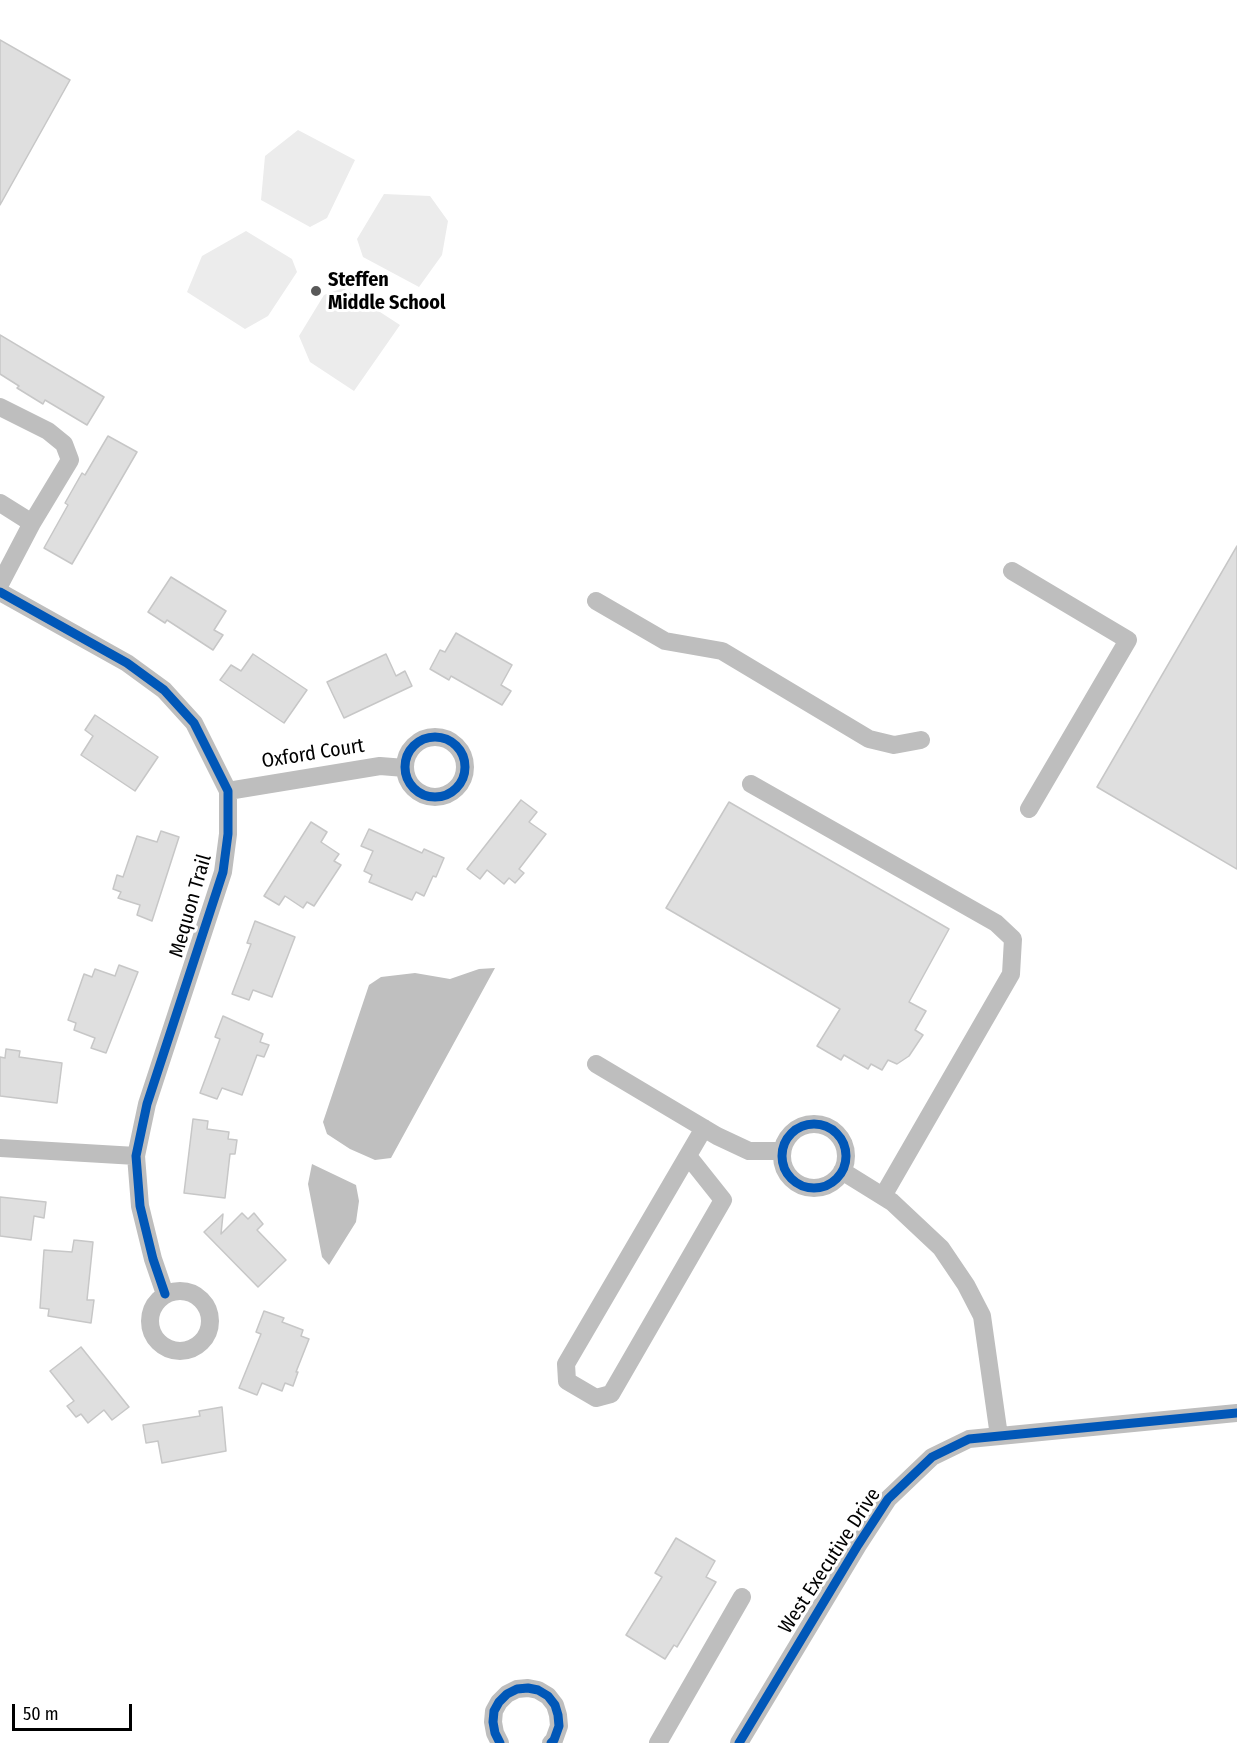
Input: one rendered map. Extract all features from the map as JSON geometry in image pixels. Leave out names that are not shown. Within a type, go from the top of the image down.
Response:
[{"type":"street","points":[[0,407],[48,431],[64,444],[70,460],[32,523],[0,584]]},
{"type":"street","points":[[0,503],[32,523]]},
{"type":"street","points":[[1012,571],[1128,640],[1029,809]]},
{"type":"street","name":"Mequon Trail","points":[[0,592],[127,663],[164,690],[194,723],[228,791],[228,834],[223,872],[147,1104],[136,1156],[140,1206],[153,1259],[165,1294]]},
{"type":"street","points":[[596,601],[665,641],[722,651],[869,739],[894,745],[921,740]]},
{"type":"street","name":"Oxford Court","points":[[228,791],[380,766],[405,768]]},
{"type":"street","points":[[751,784],[996,922],[1013,939],[1011,974],[883,1196]]},
{"type":"street","points":[[596,1064],[704,1128],[749,1151],[782,1151]]},
{"type":"street","points":[[824,1125],[841,1139],[845,1149],[842,1171],[828,1185],[818,1188],[799,1185],[790,1179],[782,1161],[785,1140],[802,1126],[824,1125]]},
{"type":"street","points":[[688,1156],[723,1200],[611,1394],[596,1398],[567,1381],[566,1364],[704,1128]]},
{"type":"street","points":[[0,1148],[136,1156]]},
{"type":"street","points":[[842,1171],[892,1202],[941,1248],[966,1285],[982,1316],[999,1437]]},
{"type":"street","name":"West Executive Drive","points":[[739,1743],[858,1545],[888,1500],[932,1457],[969,1439],[1237,1413]]},
{"type":"street","points":[[658,1743],[742,1597]]},
{"type":"street","points":[[500,1743],[492,1722],[494,1711],[507,1694],[517,1689],[528,1688],[538,1690],[548,1696],[555,1705],[559,1726],[555,1742]]},
{"type":"shaded area","points":[[298,130],[355,160],[327,218],[310,227],[261,200],[265,156]]},
{"type":"shaded area","points":[[384,194],[430,196],[448,221],[442,255],[419,287],[363,257],[357,239]]},
{"type":"shaded area","points":[[246,231],[292,259],[297,272],[268,316],[245,329],[187,292],[202,256]]},
{"type":"shaded area","points":[[343,288],[400,325],[354,391],[310,362],[299,336],[324,295]]},
{"type":"shaded area","points":[[495,968],[391,1158],[375,1160],[350,1149],[327,1134],[323,1122],[369,985],[381,977],[415,973],[450,979],[479,969]]},
{"type":"shaded area","points":[[312,1164],[356,1185],[359,1201],[356,1222],[329,1265],[322,1257],[308,1184]]},
{"type":"building","points":[[0,40],[70,80],[0,205]]},
{"type":"building","points":[[0,335],[104,397],[87,425],[45,400],[43,404],[0,374]]},
{"type":"building","points":[[108,436],[137,452],[72,564],[44,548],[68,505],[65,503],[82,473],[85,475]]},
{"type":"building","points":[[1237,546],[1237,869],[1097,787]]},
{"type":"building","points":[[171,577],[226,611],[214,630],[223,635],[213,650],[167,620],[165,623],[148,612]]},
{"type":"building","points":[[456,633],[512,665],[501,685],[511,691],[502,705],[451,676],[449,680],[430,669],[440,650],[445,652]]},
{"type":"building","points":[[253,654],[307,690],[284,723],[220,680],[231,665],[241,671]]},
{"type":"building","points":[[386,654],[396,676],[405,671],[412,686],[344,718],[327,682]]},
{"type":"building","points":[[95,715],[158,757],[135,791],[81,755],[93,736],[85,730]]},
{"type":"building","points":[[521,800],[537,812],[529,822],[546,834],[519,869],[524,873],[515,883],[509,878],[504,884],[487,870],[480,879],[467,869]]},
{"type":"building","points":[[729,802],[949,929],[909,1002],[926,1011],[915,1030],[923,1035],[909,1056],[897,1064],[888,1060],[882,1070],[871,1064],[868,1069],[844,1055],[841,1060],[817,1046],[840,1009],[666,908]]},
{"type":"building","points":[[311,822],[327,832],[321,842],[339,854],[334,861],[341,865],[314,906],[307,902],[303,908],[285,896],[279,905],[264,896]]},
{"type":"building","points":[[369,829],[422,853],[424,849],[444,858],[424,896],[416,892],[412,900],[369,882],[372,875],[364,871],[373,851],[361,846]]},
{"type":"building","points":[[161,831],[179,837],[152,921],[137,915],[140,905],[118,898],[121,892],[113,889],[117,875],[123,877],[137,836],[157,842]]},
{"type":"building","points":[[255,921],[295,937],[272,997],[253,990],[249,1000],[232,994],[251,944],[247,943]]},
{"type":"building","points":[[119,965],[138,972],[106,1053],[91,1048],[95,1038],[74,1030],[76,1023],[68,1020],[84,974],[92,977],[95,969],[115,976]]},
{"type":"building","points":[[223,1016],[263,1034],[260,1042],[269,1045],[264,1057],[257,1055],[242,1095],[222,1088],[217,1099],[200,1093],[220,1039],[215,1037]]},
{"type":"building","points":[[6,1049],[20,1051],[19,1057],[62,1063],[57,1103],[0,1096],[0,1057],[5,1058]]},
{"type":"building","points":[[193,1119],[208,1121],[207,1129],[229,1132],[228,1139],[237,1140],[235,1154],[230,1154],[225,1198],[184,1193]]},
{"type":"building","points":[[0,1197],[46,1202],[44,1218],[34,1216],[31,1240],[0,1236]]},
{"type":"building","points":[[242,1213],[248,1219],[254,1213],[263,1224],[257,1230],[286,1260],[258,1287],[204,1232],[223,1214],[221,1234]]},
{"type":"building","points":[[74,1240],[93,1242],[87,1300],[94,1300],[91,1323],[48,1316],[49,1309],[40,1308],[44,1250],[72,1252]]},
{"type":"building","points":[[264,1311],[284,1318],[282,1322],[303,1330],[301,1336],[309,1339],[293,1386],[285,1383],[282,1391],[262,1383],[257,1395],[239,1388],[261,1334],[256,1332]]},
{"type":"building","points":[[81,1347],[129,1407],[112,1420],[104,1410],[88,1423],[81,1414],[76,1417],[67,1406],[74,1401],[50,1371]]},
{"type":"building","points":[[222,1407],[226,1451],[162,1463],[158,1441],[146,1443],[143,1425],[200,1416],[199,1411]]},
{"type":"building","points":[[676,1538],[715,1561],[706,1577],[716,1582],[677,1647],[674,1645],[665,1659],[626,1635],[662,1577],[655,1573]]},
{"type":"cycle path","points":[[0,592],[127,663],[164,690],[194,723],[228,791],[228,834],[223,872],[147,1104],[136,1156],[140,1206],[153,1259],[165,1294]]},
{"type":"cycle path","points":[[435,737],[456,746],[465,767],[456,788],[435,797],[414,788],[405,767],[414,746],[435,737]]},
{"type":"cycle path","points":[[814,1124],[826,1126],[837,1133],[844,1144],[846,1156],[844,1168],[837,1179],[826,1186],[814,1188],[802,1186],[791,1179],[784,1168],[782,1156],[784,1144],[791,1133],[802,1126],[814,1124]]},
{"type":"cycle path","points":[[739,1743],[888,1499],[932,1457],[969,1439],[1237,1413]]},
{"type":"cycle path","points":[[500,1743],[495,1733],[494,1711],[507,1694],[517,1689],[528,1688],[538,1690],[548,1696],[555,1705],[559,1726],[551,1743]]},
{"type":"place","name":"Steffen Middle School","points":[[316,291]]}]
